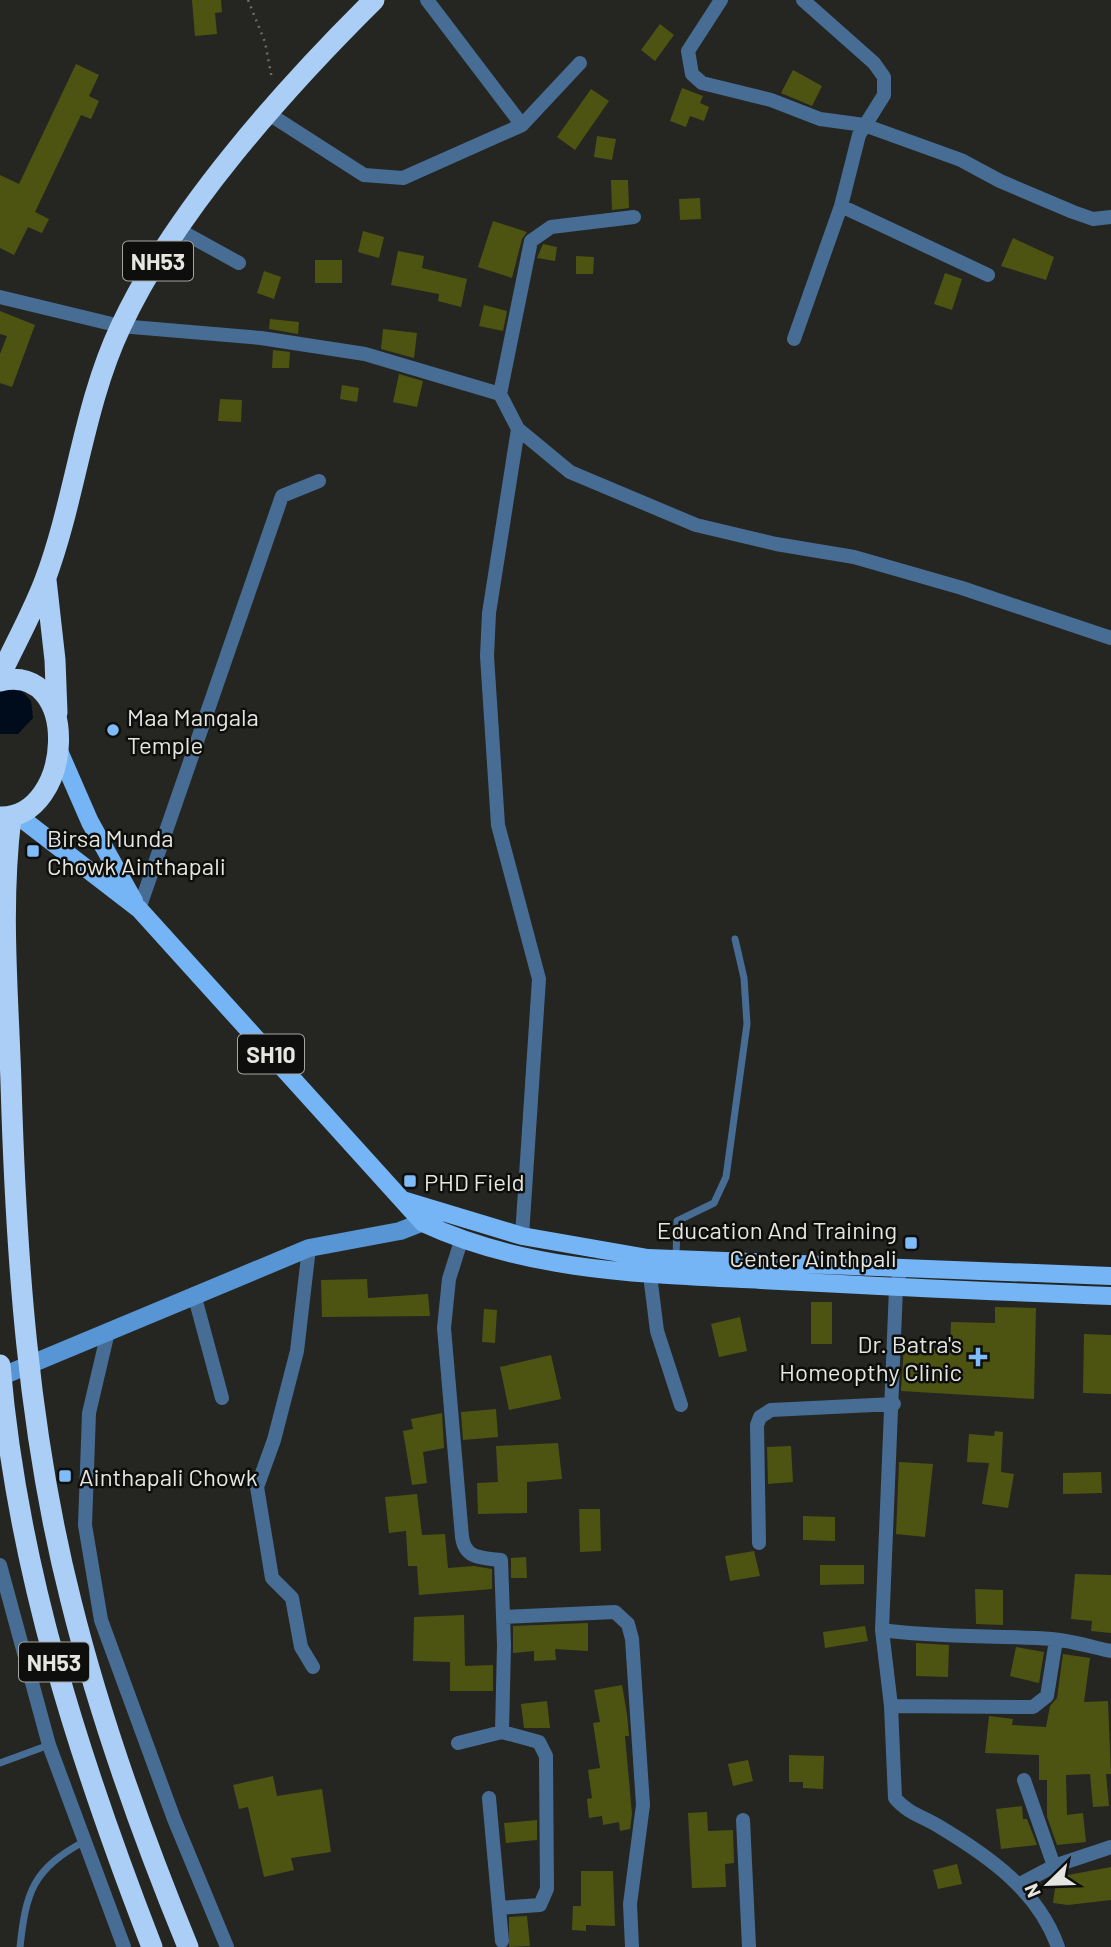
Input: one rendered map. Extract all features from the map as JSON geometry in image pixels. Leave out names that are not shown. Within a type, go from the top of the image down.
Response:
[{"type":"highway","name":"NH53","points":[[58,718],[42,692],[24,682],[0,678],[46,579],[104,366],[120,326],[143,282],[208,187],[269,114],[374,0]]},
{"type":"highway","name":"NH53","points":[[46,579],[55,660],[59,751],[54,770],[37,800],[10,816],[3,916],[14,1195],[28,1365],[48,1490],[71,1602],[135,1808],[188,1947]]},
{"type":"highway","name":"NH53","points":[[0,1365],[39,1606],[66,1709],[152,1947]]},
{"type":"main road","name":"SH10","points":[[59,751],[90,822],[139,909]]},
{"type":"main road","name":"SH10","points":[[10,816],[139,909],[423,1223],[461,1241],[553,1263],[650,1275],[1111,1296]]},
{"type":"main road","points":[[403,1200],[522,1236],[583,1249],[676,1259],[1111,1276]]},
{"type":"main road","points":[[0,1376],[310,1248],[400,1231],[445,1213]]},
{"type":"street","points":[[427,0],[523,125]]},
{"type":"street","points":[[721,0],[688,51],[692,74],[702,83],[771,100],[820,119],[864,125],[961,160],[1000,181],[1073,212],[1094,219],[1111,217]]},
{"type":"street","points":[[794,339],[841,206],[864,125],[884,95],[884,77],[874,63],[803,0]]},
{"type":"street","points":[[269,114],[364,175],[404,178],[523,125],[580,63]]},
{"type":"street","points":[[841,206],[988,275]]},
{"type":"street","points":[[634,217],[551,226],[531,241],[500,394],[517,429],[570,472],[696,525],[776,544],[854,557],[962,588],[1111,638]]},
{"type":"street","points":[[179,230],[239,263]]},
{"type":"street","points":[[0,297],[120,326],[261,338],[365,354],[500,394]]},
{"type":"street","points":[[517,429],[489,613],[487,656],[498,825],[539,979],[522,1236]]},
{"type":"street","points":[[139,909],[282,496],[318,481]]},
{"type":"street","points":[[461,1241],[449,1279],[444,1328],[463,1547],[474,1558],[501,1560],[502,1732]]},
{"type":"street","points":[[310,1248],[297,1351],[274,1440],[257,1487],[272,1578],[292,1598],[301,1647],[313,1667]]},
{"type":"street","points":[[901,1267],[897,1288],[882,1630],[891,1706],[895,1798],[904,1809],[940,1827],[1020,1884],[1049,1922],[1058,1947]]},
{"type":"street","points":[[650,1275],[657,1331],[681,1405]]},
{"type":"street","points":[[194,1294],[222,1398]]},
{"type":"street","points":[[108,1332],[89,1413],[85,1525],[101,1620],[174,1819],[227,1947]]},
{"type":"street","points":[[759,1543],[757,1426],[760,1417],[771,1410],[894,1404]]},
{"type":"street","points":[[0,1565],[49,1745],[124,1947]]},
{"type":"street","points":[[503,1617],[615,1612],[628,1624],[632,1639],[643,1805],[630,1904],[632,1947]]},
{"type":"street","points":[[882,1630],[947,1638],[995,1636],[1056,1640],[1111,1651]]},
{"type":"street","points":[[891,1706],[1033,1707],[1047,1696],[1056,1640]]},
{"type":"street","points":[[458,1743],[502,1732],[539,1742],[546,1756],[547,1889],[540,1905],[499,1908]]},
{"type":"street","points":[[1024,1780],[1054,1866]]},
{"type":"street","points":[[489,1798],[502,1941]]},
{"type":"street","points":[[743,1820],[749,1947]]},
{"type":"street","points":[[1020,1884],[1054,1866],[1111,1847]]},
{"type":"lane","points":[[676,1259],[677,1221],[714,1203],[726,1177],[747,1024],[744,978],[735,939]]},
{"type":"lane","points":[[0,1763],[49,1745]]},
{"type":"lane","points":[[20,1947],[24,1908],[32,1885],[58,1856],[85,1842]]},
{"type":"path","points":[[248,0],[265,42],[272,82]]},
{"type":"water","points":[[0,689],[20,689],[31,701],[33,718],[18,734],[0,734]]},
{"type":"building","points":[[192,0],[221,0],[222,12],[215,13],[217,34],[195,36]]},
{"type":"building","points":[[660,24],[674,35],[655,61],[641,50]]},
{"type":"building","points":[[76,64],[99,75],[89,96],[99,101],[91,119],[81,115],[35,212],[49,219],[42,233],[28,227],[14,255],[0,248],[0,175],[19,184]]},
{"type":"building","points":[[793,70],[822,86],[812,106],[781,93]]},
{"type":"building","points":[[682,88],[703,96],[700,103],[709,107],[704,121],[690,116],[686,127],[670,121]]},
{"type":"building","points":[[591,89],[609,101],[575,150],[557,137]]},
{"type":"building","points":[[597,136],[616,139],[612,160],[594,157]]},
{"type":"building","points":[[611,180],[628,180],[629,208],[612,210]]},
{"type":"building","points":[[700,198],[701,219],[680,220],[679,199]]},
{"type":"building","points":[[493,221],[527,232],[522,239],[512,278],[478,267]]},
{"type":"building","points":[[363,231],[384,237],[379,258],[358,252]]},
{"type":"building","points":[[1013,238],[1054,257],[1046,280],[1001,266]]},
{"type":"building","points":[[543,244],[557,247],[555,261],[537,258]]},
{"type":"building","points":[[398,251],[424,256],[422,268],[467,279],[461,307],[438,301],[439,294],[391,285]]},
{"type":"building","points":[[576,256],[594,257],[593,274],[576,274]]},
{"type":"building","points":[[315,260],[342,260],[342,283],[315,283]]},
{"type":"building","points":[[264,271],[281,277],[274,299],[257,293]]},
{"type":"building","points":[[945,273],[962,279],[952,310],[934,304]]},
{"type":"building","points":[[484,305],[507,311],[503,331],[479,326]]},
{"type":"building","points":[[0,311],[35,325],[12,387],[0,383],[0,354],[7,336],[0,334]]},
{"type":"building","points":[[270,319],[299,322],[298,334],[269,329]]},
{"type":"building","points":[[383,329],[417,333],[414,358],[381,349]]},
{"type":"building","points":[[273,350],[290,352],[289,368],[272,368]]},
{"type":"building","points":[[399,374],[423,381],[417,407],[393,402]]},
{"type":"building","points":[[342,385],[359,388],[357,402],[340,399]]},
{"type":"building","points":[[220,399],[242,400],[241,422],[218,421]]},
{"type":"building","points":[[367,1279],[368,1298],[428,1294],[430,1316],[322,1317],[321,1280]]},
{"type":"building","points":[[811,1302],[832,1302],[832,1344],[811,1344]]},
{"type":"building","points":[[995,1307],[1036,1308],[1034,1399],[901,1391],[904,1346],[950,1350],[951,1322],[995,1323]]},
{"type":"building","points":[[484,1309],[497,1310],[495,1343],[482,1342]]},
{"type":"building","points":[[740,1317],[747,1351],[719,1357],[711,1324]]},
{"type":"building","points":[[1084,1334],[1111,1335],[1111,1394],[1083,1393]]},
{"type":"building","points":[[551,1355],[561,1399],[509,1410],[500,1367]]},
{"type":"building","points":[[496,1409],[498,1437],[463,1440],[461,1412]]},
{"type":"building","points":[[442,1413],[444,1448],[423,1452],[427,1483],[412,1485],[403,1431],[413,1429],[411,1419]]},
{"type":"building","points":[[995,1431],[1003,1432],[1001,1472],[1014,1474],[1008,1508],[982,1504],[989,1463],[967,1462],[969,1434],[994,1436]]},
{"type":"building","points":[[558,1443],[562,1479],[527,1482],[527,1513],[478,1514],[477,1483],[498,1482],[496,1446]]},
{"type":"building","points":[[791,1446],[793,1482],[768,1484],[767,1447]]},
{"type":"building","points":[[899,1462],[933,1464],[925,1537],[896,1534]]},
{"type":"building","points":[[1101,1472],[1102,1493],[1063,1494],[1063,1473]]},
{"type":"building","points":[[417,1494],[422,1535],[445,1534],[448,1568],[474,1566],[492,1569],[492,1589],[419,1595],[417,1566],[408,1566],[406,1531],[389,1533],[385,1497]]},
{"type":"building","points":[[579,1509],[600,1509],[601,1551],[580,1552]]},
{"type":"building","points":[[803,1516],[835,1517],[835,1541],[803,1540]]},
{"type":"building","points":[[754,1551],[760,1576],[730,1581],[725,1556]]},
{"type":"building","points":[[526,1557],[527,1578],[511,1578],[511,1558]]},
{"type":"building","points":[[820,1565],[864,1565],[864,1584],[820,1585]]},
{"type":"building","points":[[1075,1574],[1111,1575],[1111,1633],[1091,1631],[1092,1621],[1071,1619]]},
{"type":"building","points":[[975,1589],[1003,1590],[1003,1625],[976,1624]]},
{"type":"building","points":[[464,1615],[465,1666],[493,1665],[493,1691],[450,1691],[450,1662],[413,1661],[414,1617]]},
{"type":"building","points":[[588,1623],[588,1651],[555,1649],[556,1660],[534,1661],[534,1651],[513,1653],[513,1626]]},
{"type":"building","points":[[865,1626],[868,1641],[825,1648],[823,1632]]},
{"type":"building","points":[[916,1643],[949,1645],[948,1677],[916,1676]]},
{"type":"building","points":[[1016,1647],[1044,1652],[1039,1683],[1010,1676]]},
{"type":"building","points":[[1063,1654],[1090,1658],[1084,1702],[1108,1701],[1111,1774],[1106,1774],[1109,1806],[1093,1807],[1090,1774],[1066,1775],[1067,1815],[1083,1813],[1086,1842],[1057,1845],[1047,1817],[1047,1780],[1039,1780],[1039,1755],[985,1753],[989,1716],[1013,1719],[1012,1725],[1046,1727],[1050,1706],[1057,1698]]},
{"type":"building","points":[[622,1685],[629,1736],[625,1736],[632,1814],[630,1829],[620,1831],[619,1822],[603,1825],[602,1816],[589,1818],[587,1799],[592,1798],[588,1770],[600,1768],[593,1723],[600,1722],[594,1690]]},
{"type":"building","points":[[547,1701],[550,1728],[524,1728],[521,1704]]},
{"type":"building","points":[[789,1755],[824,1756],[823,1789],[803,1788],[803,1782],[789,1782]]},
{"type":"building","points":[[748,1760],[753,1781],[733,1786],[728,1764]]},
{"type":"building","points":[[273,1776],[277,1796],[322,1789],[331,1852],[291,1858],[294,1870],[264,1877],[248,1807],[239,1809],[233,1785]]},
{"type":"building","points":[[1022,1806],[1023,1819],[1027,1819],[1037,1845],[1001,1849],[996,1809]]},
{"type":"building","points":[[707,1812],[708,1831],[733,1830],[734,1863],[725,1864],[726,1887],[692,1888],[688,1813]]},
{"type":"building","points":[[537,1820],[537,1840],[506,1843],[504,1823]]},
{"type":"building","points":[[957,1864],[962,1884],[938,1889],[933,1870]]},
{"type":"building","points":[[1111,1867],[1111,1900],[1068,1905],[1053,1903],[1056,1882],[1068,1875]]},
{"type":"building","points":[[581,1871],[613,1871],[615,1926],[586,1925],[586,1931],[572,1930],[573,1906],[581,1906]]},
{"type":"building","points":[[527,1916],[530,1946],[509,1947],[509,1917]]},
{"type":"place","name":"Maa Mangala Temple","points":[[113,730]]},
{"type":"place","name":"Birsa Munda Chowk Ainthapali","points":[[33,851]]},
{"type":"place","name":"PHD Field","points":[[410,1181]]},
{"type":"place","name":"Education And Training Center Ainthpali","points":[[911,1243]]},
{"type":"place","name":"Dr. Batra's Homeopthy Clinic","points":[[978,1357]]},
{"type":"place","name":"Ainthapali Chowk","points":[[65,1476]]}]
